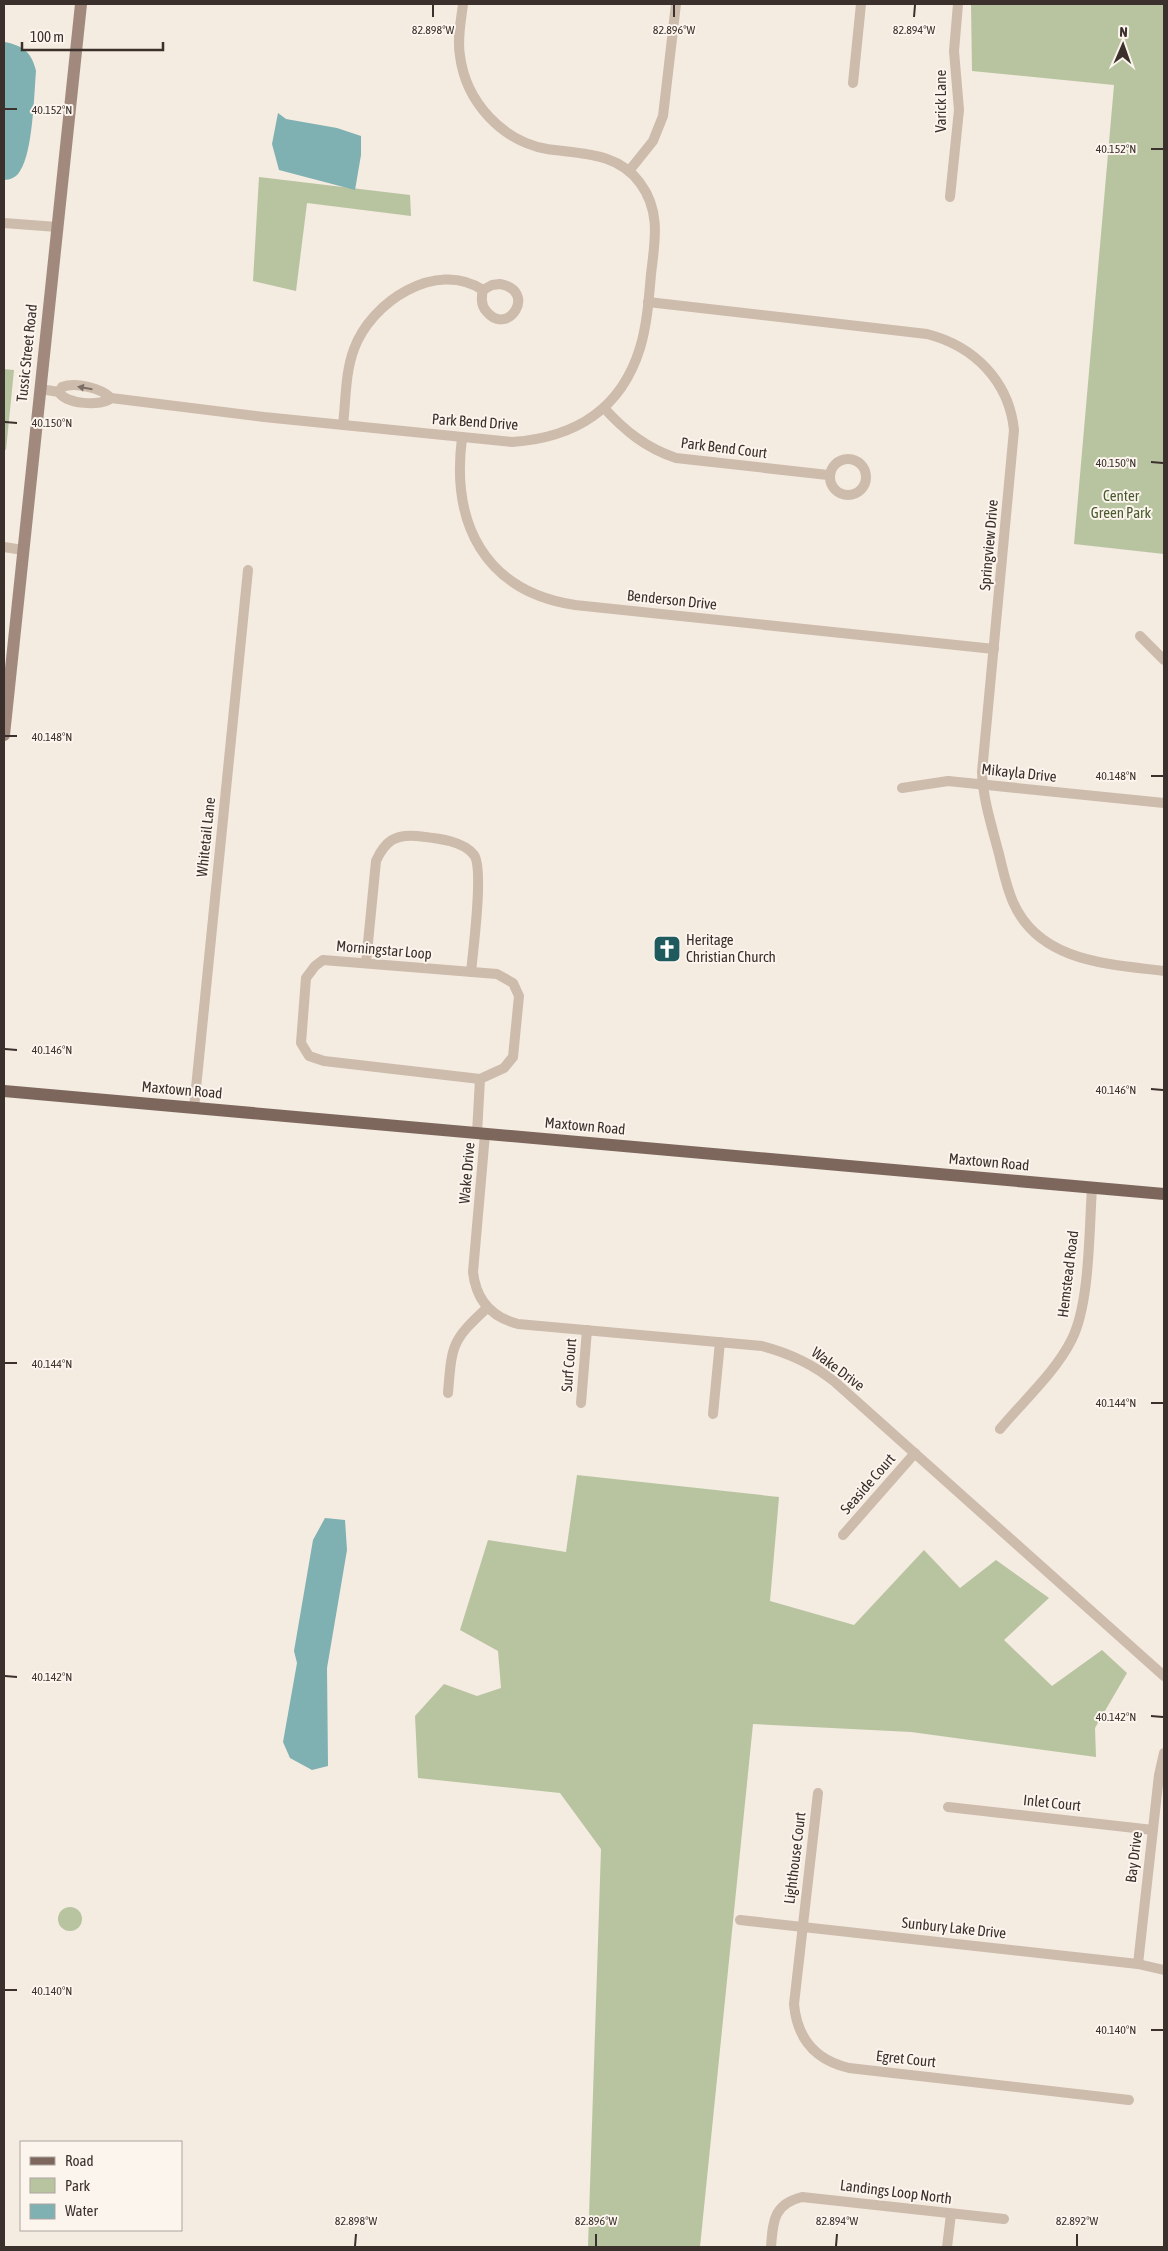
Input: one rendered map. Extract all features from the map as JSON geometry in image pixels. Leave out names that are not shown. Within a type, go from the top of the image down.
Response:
[{"type":"main road","name":"Tussic Street Road","points":[[4,735],[81,4]]},
{"type":"main road","name":"Maxtown Road","points":[[4,1091],[1164,1194]]},
{"type":"street","name":"Park Bend Drive","points":[[59,392],[62,386],[68,385],[99,390],[111,398],[343,425],[512,442],[542,439],[570,430],[588,421],[604,408],[624,383],[634,366],[640,348],[648,302],[656,230],[655,216],[646,192],[629,171],[607,158],[594,154],[546,148],[528,143],[512,136],[486,115],[476,101],[463,72],[459,41],[463,4]]},
{"type":"street","points":[[629,171],[653,141],[664,116],[676,4]]},
{"type":"street","points":[[853,83],[861,4]]},
{"type":"street","name":"Varick Lane","points":[[950,198],[959,110],[954,51],[958,4]]},
{"type":"street","points":[[4,223],[57,227]]},
{"type":"street","points":[[343,425],[349,367],[353,350],[364,328],[374,315],[397,296],[411,288],[434,281],[466,282],[483,290]]},
{"type":"street","name":"Springview Drive","points":[[648,302],[927,334],[955,343],[988,368],[1007,397],[1014,430],[983,784],[1007,888],[1013,904],[1033,931],[1058,950],[1095,962],[1164,971]]},
{"type":"street","name":"Park Bend Drive","points":[[40,389],[59,392],[61,396],[68,400],[102,404],[111,398]]},
{"type":"street","name":"Park Bend Court","points":[[604,408],[641,443],[660,453],[676,458],[828,475]]},
{"type":"street","name":"Benderson Drive","points":[[462,438],[459,462],[460,494],[471,531],[484,554],[496,567],[517,584],[549,600],[575,605],[994,649]]},
{"type":"street","points":[[4,547],[23,550]]},
{"type":"street","name":"Whitetail Lane","points":[[194,1108],[248,570]]},
{"type":"street","points":[[1140,636],[1164,660]]},
{"type":"street","name":"Mikayla Drive","points":[[902,788],[948,781],[1164,803]]},
{"type":"street","points":[[366,963],[376,861],[382,847],[396,837],[416,836],[461,845],[475,855],[479,872],[471,972]]},
{"type":"street","name":"Morningstar Loop","points":[[324,960],[471,972],[497,974],[513,983],[519,996],[513,1057],[504,1068],[480,1078],[324,1061],[309,1056],[301,1043],[306,978],[315,966],[324,960]]},
{"type":"street","points":[[480,1078],[481,1133]]},
{"type":"street","name":"Wake Drive","points":[[481,1133],[473,1272],[476,1291],[487,1308],[496,1316],[518,1324],[762,1346],[809,1363],[835,1382],[1164,1676]]},
{"type":"street","name":"Hemstead Road","points":[[1000,1429],[1062,1356],[1075,1331],[1082,1305],[1092,1188]]},
{"type":"street","points":[[448,1393],[451,1359],[458,1338],[487,1308]]},
{"type":"street","name":"Surf Court","points":[[581,1403],[587,1330]]},
{"type":"street","points":[[713,1414],[720,1342]]},
{"type":"street","name":"Seaside Court","points":[[843,1535],[915,1453]]},
{"type":"street","name":"Bay Drive","points":[[1138,1964],[1159,1775],[1164,1753]]},
{"type":"street","name":"Lighthouse Court","points":[[802,1926],[818,1793]]},
{"type":"street","name":"Inlet Court","points":[[948,1807],[1153,1830]]},
{"type":"street","name":"Sunbury Lake Drive","points":[[740,1920],[1138,1964],[1164,1970]]},
{"type":"street","name":"Egret Court","points":[[802,1926],[794,2004],[795,2017],[802,2036],[809,2046],[830,2062],[849,2068],[1129,2100]]},
{"type":"street","name":"Landings Loop North","points":[[771,2247],[774,2219],[778,2211],[792,2199],[806,2197],[1004,2219]]},
{"type":"street","points":[[947,2247],[951,2214]]},
{"type":"green space","name":"Center Green Park","points":[[971,4],[1164,4],[1164,554],[1074,544],[1114,85],[972,71]]},
{"type":"green space","points":[[259,177],[410,195],[411,216],[307,203],[296,291],[253,281]]},
{"type":"green space","points":[[4,369],[14,370],[6,450],[4,449]]},
{"type":"green space","points":[[577,1475],[779,1497],[770,1601],[854,1625],[924,1550],[960,1588],[996,1560],[1049,1598],[1004,1640],[1052,1686],[1102,1650],[1127,1673],[1095,1728],[1096,1757],[911,1732],[753,1724],[700,2247],[588,2247],[601,1849],[560,1793],[418,1778],[415,1716],[444,1684],[477,1696],[501,1688],[498,1651],[460,1630],[488,1540],[566,1552]]},
{"type":"green space","points":[[65,1907],[75,1907],[82,1914],[82,1924],[75,1931],[65,1931],[58,1924],[58,1914]]},
{"type":"water","points":[[4,42],[25,50],[32,59],[36,71],[28,151],[17,175],[11,179],[4,180]]},
{"type":"water","points":[[278,113],[286,119],[337,128],[361,136],[361,155],[355,190],[279,170],[272,144]]},
{"type":"water","points":[[325,1518],[345,1520],[347,1550],[327,1668],[328,1766],[312,1770],[290,1758],[283,1742],[297,1663],[294,1651],[313,1540]]},
{"type":"place","name":"Heritage Christian Church","points":[[667,949]]}]
